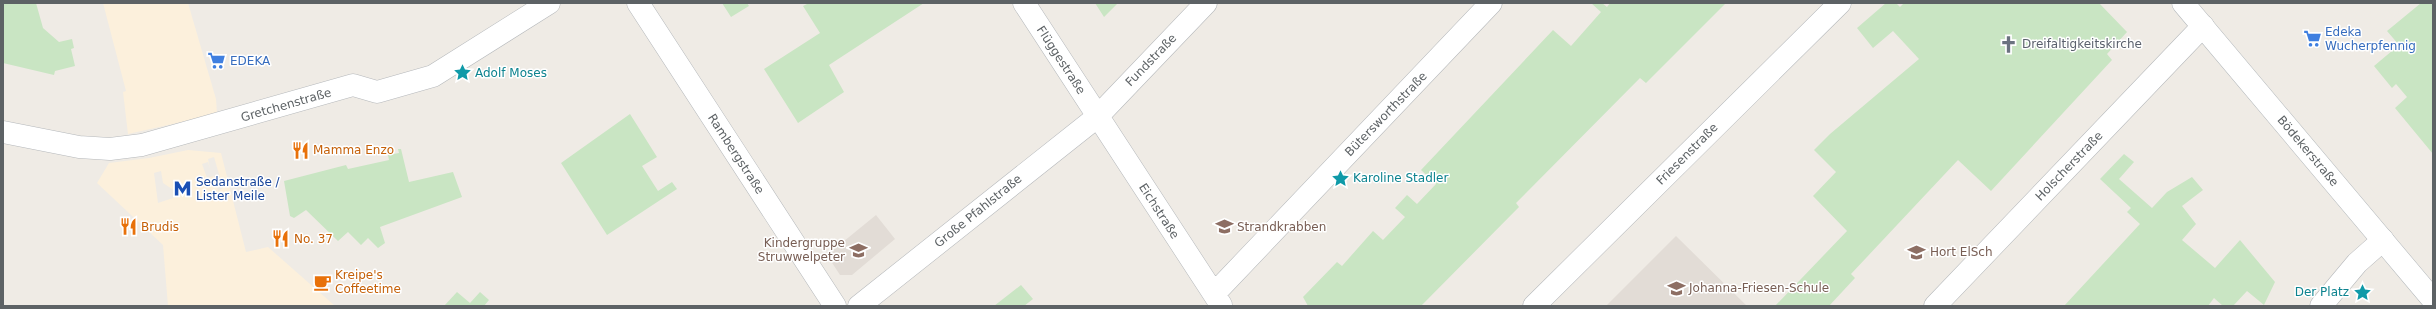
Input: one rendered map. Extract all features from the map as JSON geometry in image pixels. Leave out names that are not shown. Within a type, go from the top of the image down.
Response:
[{"type":"street","name":"Gretchenstraße","points":[[3,132],[79,147],[110,149],[142,145],[353,85],[377,92],[432,76],[549,3]]},
{"type":"street","name":"Rambergstraße","points":[[638,3],[835,306]]},
{"type":"street","name":"Flüggestraße","points":[[1024,3],[1097,117]]},
{"type":"street","name":"Fundstraße","points":[[1097,117],[1206,3]]},
{"type":"street","name":"Bütersworthstraße","points":[[1218,300],[1491,3]]},
{"type":"street","name":"Friesenstraße","points":[[1534,306],[1840,3]]},
{"type":"street","name":"Bödekerstraße","points":[[2183,3],[2433,300]]},
{"type":"street","name":"Holscherstraße","points":[[1935,306],[2203,26]]},
{"type":"street","name":"Eichstraße","points":[[1097,117],[1218,300]]},
{"type":"street","name":"Große Pfahlstraße","points":[[859,306],[1097,117]]},
{"type":"street","points":[[2321,306],[2358,263],[2383,240]]},
{"type":"shaded area","points":[[103,3],[188,3],[216,99],[217,114],[128,134],[123,92],[126,91]]},
{"type":"shaded area","points":[[188,150],[221,153],[246,252],[268,247],[335,306],[168,306],[163,245],[97,183],[109,163],[149,158]],"holes":[[[214,157],[223,188],[218,191],[214,176],[207,178],[202,164],[208,162],[210,169],[208,159]],[[161,171],[163,183],[178,193],[173,198],[158,203],[154,173]]]},
{"type":"shaded area","name":"Kindergruppe Struwwelpeter","points":[[876,215],[895,239],[852,275],[840,275],[827,255]]},
{"type":"shaded area","name":"Johanna-Friesen-Schule","points":[[1676,236],[1747,306],[1606,306]]},
{"type":"green space","points":[[3,3],[36,3],[43,28],[59,42],[72,39],[74,48],[71,49],[75,66],[55,71],[54,75],[3,63]]},
{"type":"green space","points":[[722,3],[747,3],[749,6],[731,17]]},
{"type":"green space","points":[[809,3],[924,3],[829,65],[844,92],[798,123],[764,69],[820,33],[803,6]]},
{"type":"green space","points":[[1095,3],[1118,3],[1104,17]]},
{"type":"green space","points":[[1591,3],[1602,3],[1607,7],[1610,3],[1726,3],[1646,83],[1640,78],[1516,203],[1519,207],[1421,306],[1308,306],[1303,297],[1337,262],[1342,266],[1373,231],[1383,240],[1405,217],[1395,208],[1407,195],[1417,204],[1436,184],[1421,170],[1553,30],[1571,46],[1601,12]]},
{"type":"green space","points":[[1886,3],[1896,3],[1900,7],[1904,3],[2099,3],[2127,32],[2107,54],[2112,60],[1991,191],[1958,160],[1851,274],[1855,278],[1829,306],[1775,306],[1847,231],[1813,196],[1836,172],[1814,150],[1830,134],[1919,59],[1893,31],[1873,48],[1857,28]]},
{"type":"green space","points":[[2421,3],[2433,3],[2433,154],[2395,108],[2407,97],[2396,84],[2392,88],[2374,66],[2399,45],[2387,31]]},
{"type":"green space","points":[[630,114],[657,157],[642,166],[658,191],[672,182],[677,189],[607,235],[561,163]]},
{"type":"green space","points":[[398,149],[401,149],[409,182],[453,172],[462,197],[380,227],[385,243],[378,248],[368,238],[361,245],[348,232],[338,241],[306,210],[294,218],[290,216],[284,181],[346,165],[348,169],[389,160],[388,155],[399,153]]},
{"type":"green space","points":[[2124,154],[2134,162],[2119,179],[2152,208],[2167,192],[2192,177],[2203,190],[2182,206],[2196,224],[2182,240],[2215,268],[2240,240],[2275,282],[2264,305],[2247,291],[2233,306],[2223,306],[2214,298],[2208,306],[2064,306],[2140,224],[2127,212],[2131,208],[2100,179]]},
{"type":"green space","points":[[1021,285],[1033,299],[1024,306],[994,306]]},
{"type":"green space","points":[[457,292],[470,303],[480,292],[489,300],[484,306],[444,306]]},
{"type":"place","name":"Edeka Wucherpfennig","points":[[2312,39]]},
{"type":"place","name":"Dreifaltigkeitskirche","points":[[2009,44]]},
{"type":"place","name":"EDEKA","points":[[217,61]]},
{"type":"place","name":"Adolf Moses","points":[[462,73]]},
{"type":"place","name":"Mamma Enzo","points":[[300,150]]},
{"type":"place","name":"Karoline Stadler","points":[[1340,178]]},
{"type":"place","name":"Sedanstraße / Lister Meile","points":[[183,189]]},
{"type":"place","name":"Brudis","points":[[128,227]]},
{"type":"place","name":"Strandkrabben","points":[[1224,227]]},
{"type":"place","name":"No. 37","points":[[281,239]]},
{"type":"place","name":"Kindergruppe Struwwelpeter","points":[[858,250]]},
{"type":"place","name":"Hort ElSch","points":[[1917,252]]},
{"type":"place","name":"Kreipe's Coffeetime","points":[[322,282]]},
{"type":"place","name":"Johanna-Friesen-Schule","points":[[1676,288]]},
{"type":"place","name":"Der Platz","points":[[2362,292]]}]
